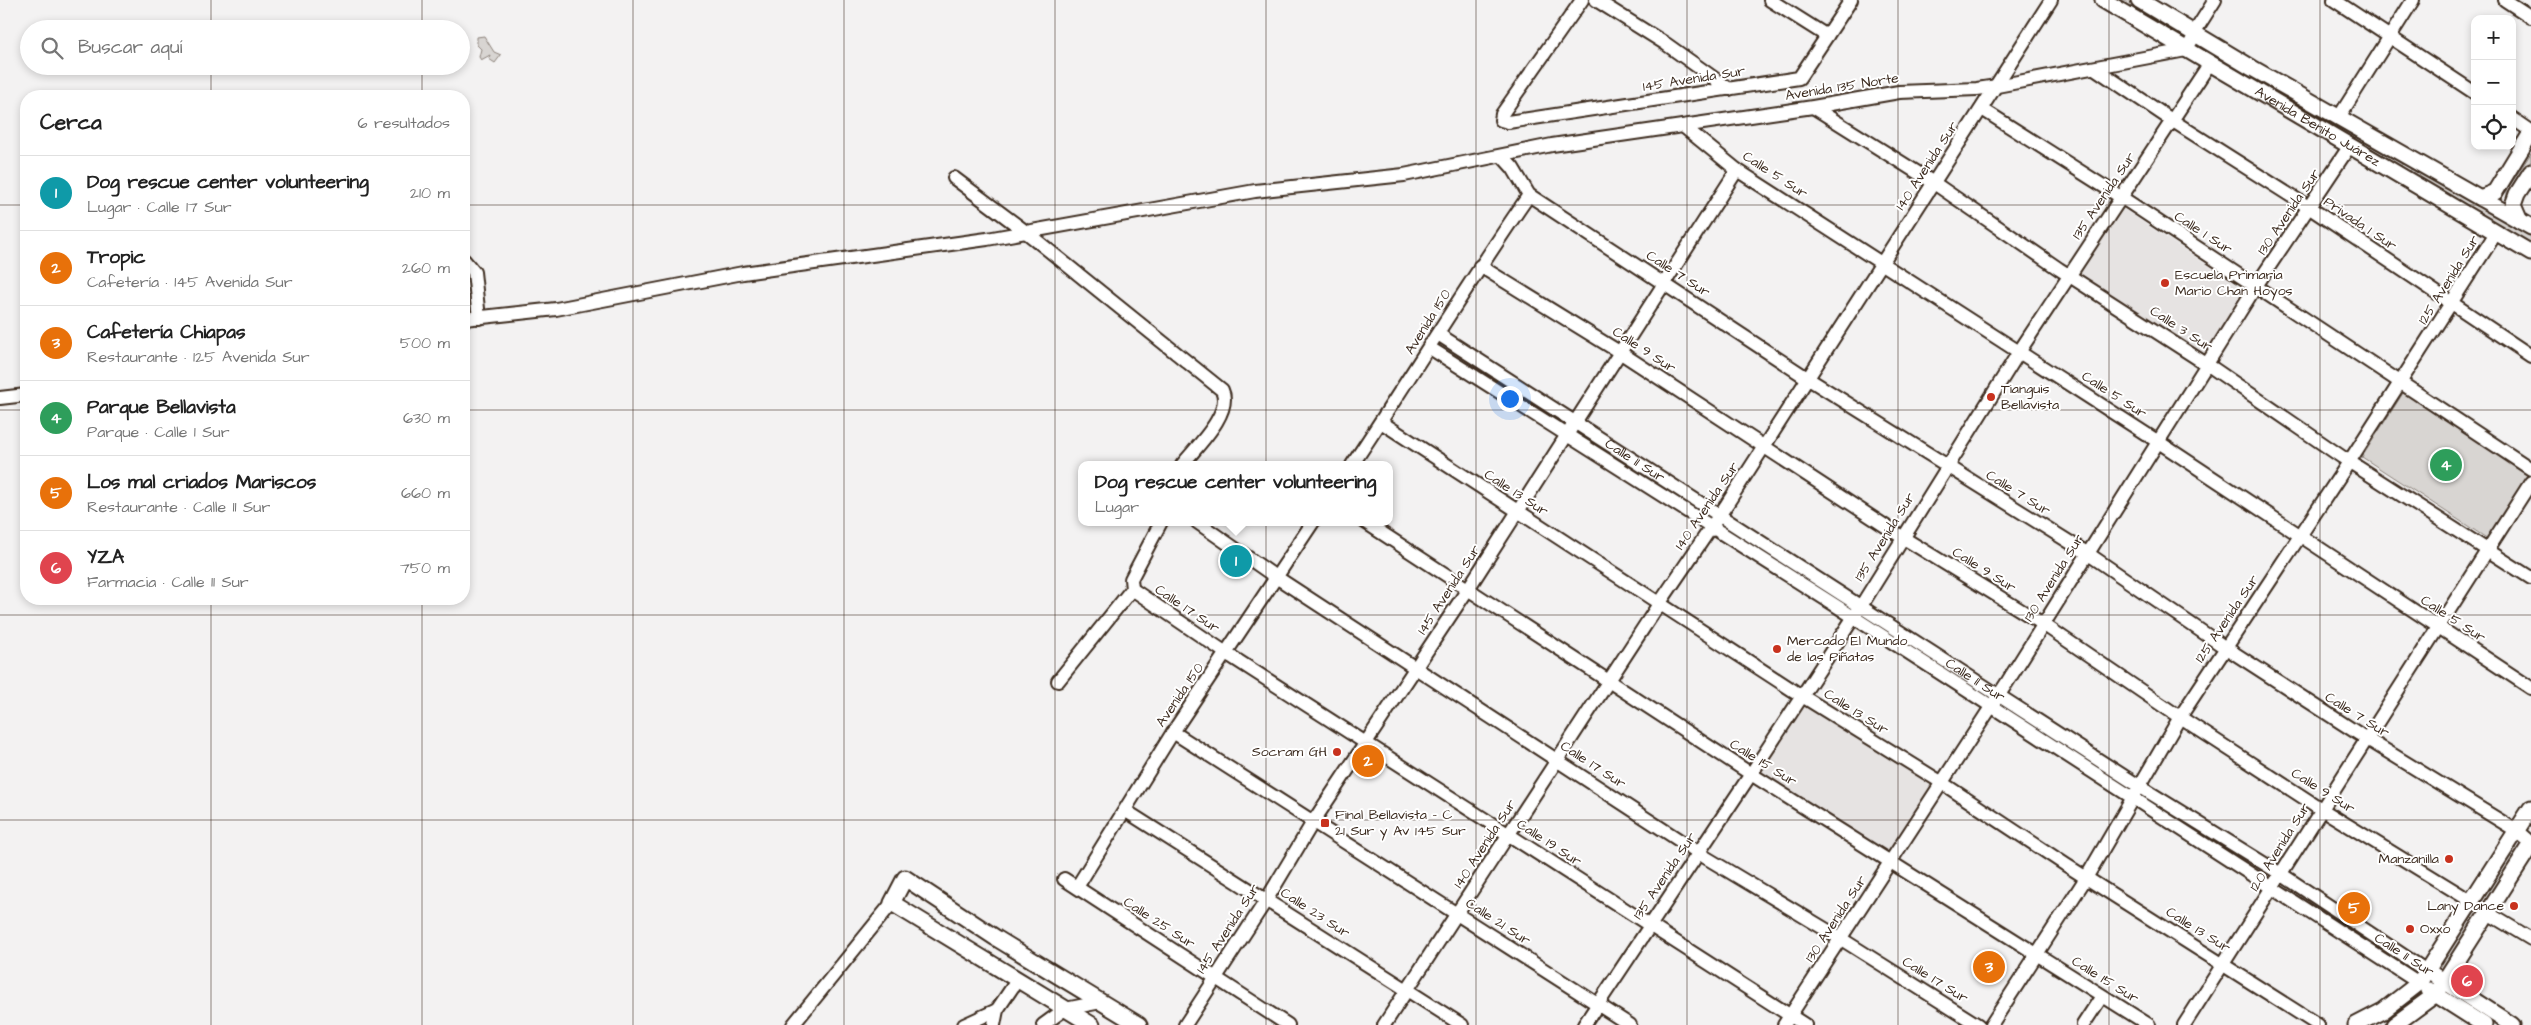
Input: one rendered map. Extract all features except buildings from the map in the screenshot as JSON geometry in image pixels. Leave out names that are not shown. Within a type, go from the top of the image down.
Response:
[{"type":"main road","name":"Avenida Benito Juárez","points":[[2103,0],[2531,253]]},
{"type":"main road","name":"Avenida Benito Juárez","points":[[2139,0],[2525,224]]},
{"type":"main road","points":[[2480,198],[2495,192],[2531,132]]},
{"type":"main road","points":[[2405,179],[2406,167],[2410,163],[2417,162]]},
{"type":"main road","points":[[2525,224],[2513,205],[2517,194],[2530,174]]},
{"type":"main road","points":[[2356,1025],[2383,1011],[2424,978],[2531,808]]},
{"type":"main road","points":[[2394,1025],[2436,994],[2486,912],[2531,844]]},
{"type":"main road","points":[[1092,1025],[892,903],[905,878],[1139,1025]]},
{"type":"main road","name":"Calle 11 Sur","points":[[2424,978],[2445,981],[2512,1025]]},
{"type":"main road","name":"Calle 11 Sur","points":[[2424,978],[2436,994],[2484,1025]]},
{"type":"street","name":"145 Avenida Sur","points":[[1582,0],[1502,114],[1501,120],[1518,121],[1800,78],[1851,0]]},
{"type":"street","points":[[1596,0],[1666,44],[1729,88]]},
{"type":"street","points":[[1770,0],[1827,36]]},
{"type":"street","name":"140 Avenida Sur","points":[[1384,1025],[1659,604],[1712,528],[2051,0]]},
{"type":"street","points":[[2186,50],[2194,33],[2215,0]]},
{"type":"street","points":[[2334,0],[2471,90]]},
{"type":"street","points":[[2339,117],[2413,0]]},
{"type":"street","points":[[2505,0],[2531,17]]},
{"type":"street","name":"Avenida 135 Norte","points":[[470,319],[556,309],[743,273],[1026,232],[1254,191],[1404,175],[1552,145],[1813,107],[1899,92],[1977,89],[1997,86],[2096,69],[2186,50]]},
{"type":"street","name":"135 Avenida Sur","points":[[1584,1025],[1861,606],[1902,537],[2019,352],[2210,63]]},
{"type":"street","name":"Privada 1 Sur","points":[[2096,69],[2173,121],[2310,208],[2531,356]]},
{"type":"street","name":"Calle 3 Sur","points":[[1813,107],[1934,183],[2069,276],[2207,364],[2350,462],[2531,578]]},
{"type":"street","name":"Calle 1 Sur","points":[[1982,109],[2256,286],[2531,469]]},
{"type":"street","points":[[2516,121],[2531,132]]},
{"type":"street","name":"Calle 5 Sur","points":[[1683,126],[1737,170],[2157,441],[2531,688]]},
{"type":"street","name":"130 Avenida Sur","points":[[1787,1020],[1992,705],[2256,286],[2350,147]]},
{"type":"street","name":"Calle 7 Sur","points":[[1502,156],[1513,168],[1529,195],[1807,378],[2087,553],[2226,648],[2366,739],[2517,831],[2531,844]]},
{"type":"street","name":"145 Avenida Sur","points":[[1185,1025],[1267,899],[1313,822],[1576,423],[1621,353],[1663,282],[1737,170]]},
{"type":"street","points":[[954,178],[1026,232],[1222,390],[1226,401],[1221,415],[1185,461]]},
{"type":"street","name":"Avenida 150","points":[[1355,461],[1430,348],[1480,266],[1529,195]]},
{"type":"street","name":"125 Avenida Sur","points":[[1990,1025],[2086,878],[2180,717],[2350,462],[2496,233]]},
{"type":"street","name":"Calle 9 Sur","points":[[1480,266],[1621,353],[1902,537],[2043,624],[2180,717],[2322,809],[2471,901]]},
{"type":"street","points":[[470,267],[474,272],[479,318]]},
{"type":"street","name":"Calle 11 Sur","points":[[1438,334],[2139,786],[2281,874],[2424,978]]},
{"type":"street","name":"Calle 11 Sur","points":[[1430,348],[1992,705],[2131,798],[2424,978]]},
{"type":"street","points":[[0,398],[20,396]]},
{"type":"street","name":"Calle 13 Sur","points":[[1380,422],[1802,696],[1942,783],[2086,878],[2318,1025]]},
{"type":"street","name":"120 Avenida Sur","points":[[2184,1025],[2438,627],[2486,548],[2531,482]]},
{"type":"street","points":[[1058,681],[1132,589],[1131,579],[1159,526]]},
{"type":"street","name":"Calle 17 Sur","points":[[1203,526],[1415,668],[1699,852],[1978,1025]]},
{"type":"street","name":"Avenida 150","points":[[1077,887],[1126,811],[1173,732],[1310,526]]},
{"type":"street","name":"Calle 15 Sur","points":[[1371,526],[1751,774],[2149,1025]]},
{"type":"street","name":"Calle 17 Sur","points":[[1132,589],[1226,653]]},
{"type":"street","name":"Calle 19 Sur","points":[[1226,653],[1509,834],[1787,1020],[1805,1025]]},
{"type":"street","name":"Calle 21 Sur","points":[[1173,732],[1630,1025]]},
{"type":"street","name":"Calle 23 Sur","points":[[1126,811],[1267,899],[1462,1025]]},
{"type":"street","name":"Calle 25 Sur","points":[[1064,879],[1288,1025]]},
{"type":"street","points":[[793,1025],[892,903]]},
{"type":"street","points":[[2486,912],[2531,939]]},
{"type":"street","points":[[994,1025],[997,1010],[1018,979]]},
{"type":"street","points":[[2083,1025],[2102,996]]},
{"type":"street","points":[[1043,1025],[1065,1009],[1101,1002]]},
{"type":"street","points":[[964,1025],[997,1010]]},
{"type":"shaded area","points":[[2110,0],[2130,0],[2176,27],[2185,36],[2183,41]]},
{"type":"shaded area","points":[[484,36],[494,52],[501,55],[495,63],[489,59],[490,55],[481,60],[479,57],[481,49],[477,45],[477,37]]},
{"type":"shaded area","points":[[2201,46],[2404,162],[2400,167],[2199,48]]},
{"type":"shaded area","points":[[2531,153],[2531,161],[2511,193],[2507,196],[2507,190]]},
{"type":"shaded area","points":[[2415,169],[2531,235],[2531,246],[2410,176],[2410,170]]},
{"type":"shaded area","name":"Escuela Primaria Mario Chan Hoyos","points":[[2123,209],[2249,293],[2206,357],[2080,274]]},
{"type":"shaded area","points":[[2405,390],[2531,474],[2488,539],[2362,457]]},
{"type":"shaded area","points":[[1802,702],[1933,787],[1888,856],[1757,771]]},
{"type":"shaded area","points":[[2516,848],[2519,851],[2440,972],[2436,970],[2481,903],[2481,896],[2512,849]]},
{"type":"place","name":"Escuela Primaria Mario Chan Hoyos","points":[[2165,283]]},
{"type":"place","name":"Tianguis Bellavista","points":[[1991,397]]},
{"type":"place","name":"Parque Bellavista","points":[[2446,465]]},
{"type":"place","name":"Dog rescue center volunteering","points":[[1236,561]]},
{"type":"place","name":"Mercado El Mundo de las Piñatas","points":[[1777,649]]},
{"type":"place","name":"Socram GH","points":[[1337,752]]},
{"type":"place","name":"Tropic","points":[[1368,761]]},
{"type":"place","name":"Final Bellavista - C 21 Sur y Av 145 Sur","points":[[1325,823]]},
{"type":"place","name":"Manzanilla","points":[[2449,859]]},
{"type":"place","name":"Lany Dance","points":[[2514,906]]},
{"type":"place","name":"Los mal criados Mariscos","points":[[2354,908]]},
{"type":"place","name":"Oxxo","points":[[2410,929]]},
{"type":"place","name":"Cafetería Chiapas","points":[[1989,967]]},
{"type":"place","name":"YZA","points":[[2467,981]]}]
